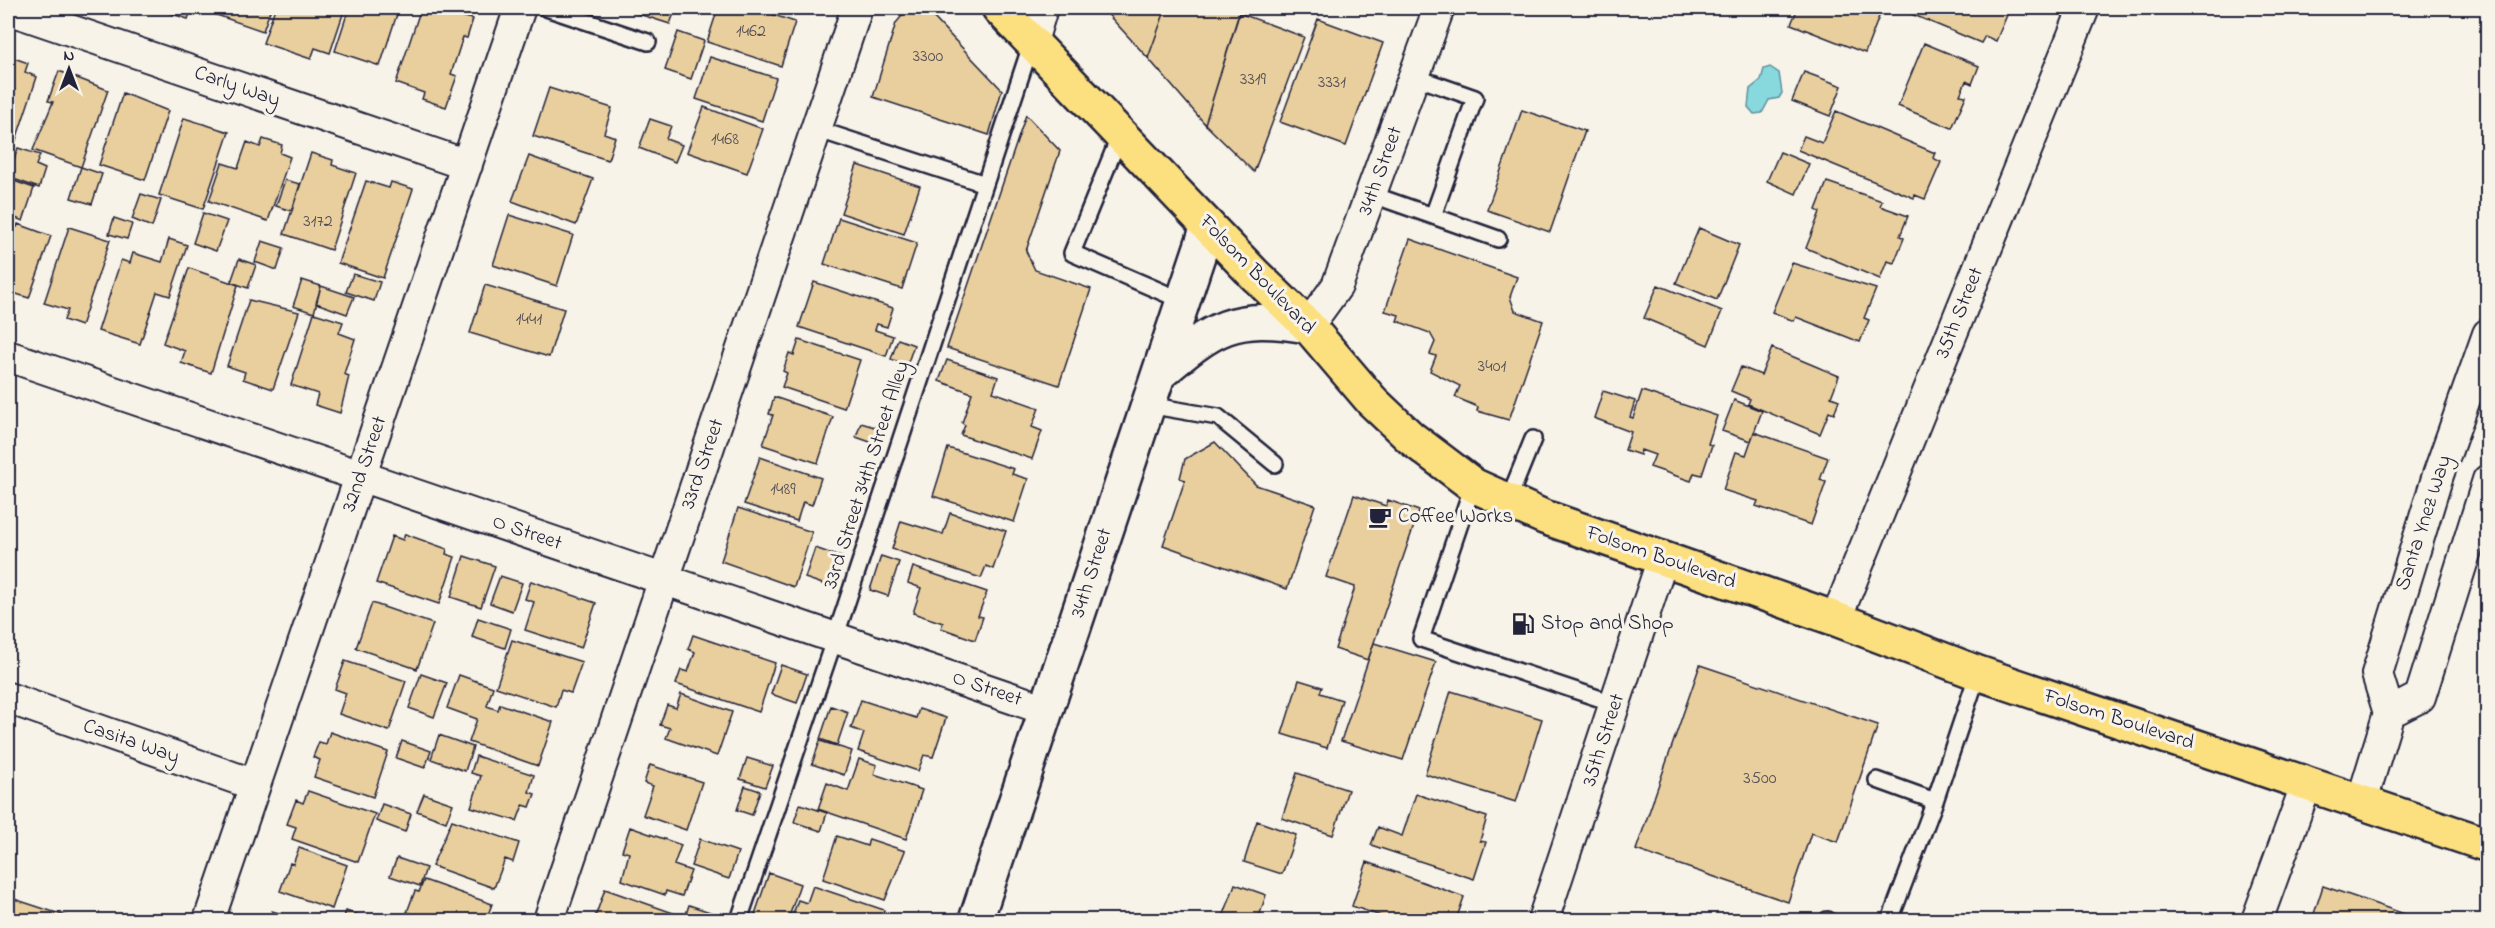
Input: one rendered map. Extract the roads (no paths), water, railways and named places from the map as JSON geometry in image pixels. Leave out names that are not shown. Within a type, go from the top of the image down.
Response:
[{"type":"main road","name":"Folsom Boulevard","points":[[999,8],[1208,226],[1308,326],[1372,401],[1411,438],[1473,485],[1507,503],[1836,619],[1978,673],[2362,801],[2487,846]]},
{"type":"street","name":"32nd Street","points":[[209,921],[520,8]]},
{"type":"street","name":"33rd Street","points":[[549,921],[856,8]]},
{"type":"street","points":[[1032,42],[1042,8]]},
{"type":"street","name":"34th Street","points":[[1308,326],[1337,286],[1373,195],[1439,8]]},
{"type":"street","name":"35th Street","points":[[1836,619],[2084,8]]},
{"type":"street","name":"Carly Way","points":[[8,9],[467,165]]},
{"type":"street","name":"34th Street","points":[[976,921],[1208,226]]},
{"type":"street","points":[[1159,374],[1202,338],[1235,324],[1271,320],[1308,326]]},
{"type":"street","name":"Santa Ynez Way","points":[[2389,713],[2377,674],[2438,475],[2487,334]]},
{"type":"street","name":"O Street","points":[[8,356],[1047,710]]},
{"type":"street","points":[[2362,801],[2389,713],[2420,697],[2486,488],[2438,475]]},
{"type":"street","name":"35th Street","points":[[1543,921],[1663,558]]},
{"type":"street","name":"Casita Way","points":[[8,698],[255,785]]},
{"type":"street","points":[[2257,921],[2307,783]]},
{"type":"lane","points":[[546,8],[648,42]]},
{"type":"lane","name":"33rd Street 34th Street Alley","points":[[739,921],[836,637],[1032,42]]},
{"type":"lane","points":[[1415,77],[1475,98],[1434,216]]},
{"type":"lane","points":[[816,129],[985,184]]},
{"type":"lane","points":[[1121,133],[1072,253],[1183,302]]},
{"type":"lane","points":[[1373,195],[1498,239]]},
{"type":"lane","points":[[1148,405],[1218,417],[1275,464]]},
{"type":"lane","points":[[1507,503],[1533,439]]},
{"type":"lane","points":[[1473,485],[1421,639],[1616,704]]},
{"type":"lane","points":[[1890,921],[1935,801],[1978,673]]},
{"type":"lane","points":[[1877,780],[1935,801]]},
{"type":"water","points":[[1770,67],[1779,73],[1782,93],[1779,98],[1769,100],[1762,113],[1754,114],[1748,107],[1750,89],[1761,80],[1764,69]]},
{"type":"place","name":"Coffee Works","points":[[1380,517]]},
{"type":"place","name":"Stop and Shop","points":[[1523,624]]}]
